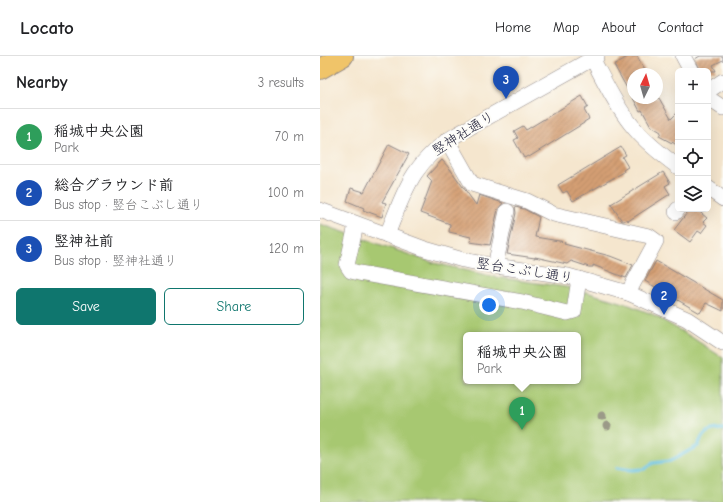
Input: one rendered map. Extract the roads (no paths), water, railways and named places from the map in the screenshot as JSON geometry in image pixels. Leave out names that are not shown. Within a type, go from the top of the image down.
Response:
[{"type":"main road","points":[[320,69],[343,56]]},
{"type":"street","points":[[683,56],[689,68]]},
{"type":"street","points":[[593,57],[607,87],[630,123],[658,152],[675,165]]},
{"type":"street","name":"竪神社通り","points":[[387,235],[413,174],[436,148],[447,140],[593,57]]},
{"type":"street","points":[[711,89],[723,80]]},
{"type":"street","points":[[711,100],[723,108]]},
{"type":"street","points":[[447,140],[472,184],[527,202],[553,214],[649,236],[656,241],[628,293]]},
{"type":"street","points":[[711,190],[723,199]]},
{"type":"street","name":"竪台こぶし通り","points":[[320,210],[356,225],[425,249],[463,260],[579,279],[628,293],[687,319],[723,343]]},
{"type":"street","points":[[495,266],[507,211]]},
{"type":"street","points":[[356,225],[347,265],[351,271],[359,273],[522,302],[567,312],[574,310],[579,279]]},
{"type":"waterway","points":[[617,468],[632,470],[644,469],[653,463],[670,461],[698,446],[702,437],[707,432],[723,429]]},
{"type":"place","name":"竪神社前","points":[[506,99]]},
{"type":"place","name":"総合グラウンド前","points":[[664,315]]},
{"type":"place","name":"稲城中央公園","points":[[522,430]]}]
